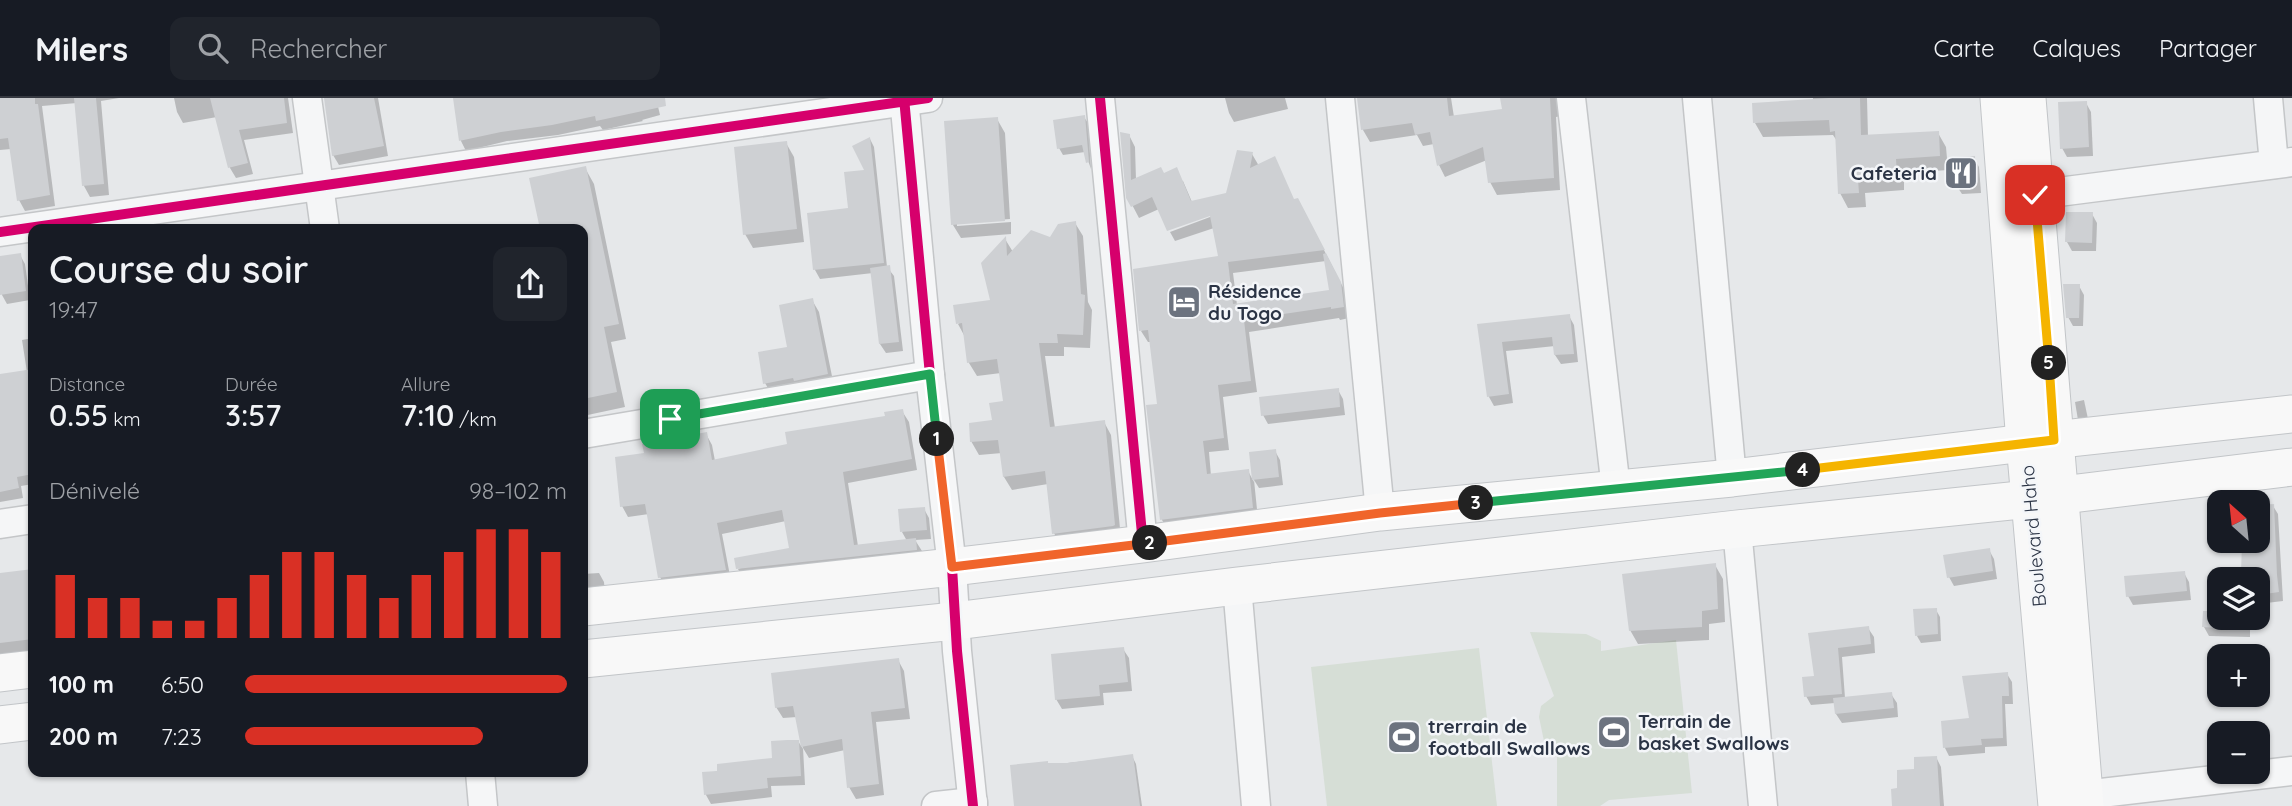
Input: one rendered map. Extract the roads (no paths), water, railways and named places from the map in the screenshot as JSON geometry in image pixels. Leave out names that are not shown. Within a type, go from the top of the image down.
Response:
[{"type":"main road","name":"Boulevard Haho","points":[[1999,98],[2039,441],[2075,802]]},
{"type":"main road","name":"Boulevard Haho","points":[[2028,98],[2035,195],[2039,441]]},
{"type":"main road","points":[[588,606],[952,567],[1380,513],[1732,478],[2292,414]]},
{"type":"main road","points":[[588,658],[956,621],[1237,586],[2045,497],[2292,467]]},
{"type":"main road","points":[[0,673],[28,670]]},
{"type":"main road","points":[[0,724],[28,721]]},
{"type":"street","points":[[307,98],[324,224]]},
{"type":"street","points":[[1100,98],[1143,544]]},
{"type":"street","points":[[1340,98],[1380,513]]},
{"type":"street","points":[[1571,98],[1616,489]]},
{"type":"street","points":[[1697,98],[1732,478]]},
{"type":"street","points":[[2035,195],[2283,163],[2268,98]]},
{"type":"street","points":[[55,224],[913,99],[930,374],[952,567],[957,652],[973,804],[936,806]]},
{"type":"street","points":[[0,232],[28,228]]},
{"type":"street","points":[[588,433],[930,374]]},
{"type":"street","points":[[0,524],[28,520]]},
{"type":"street","points":[[1737,529],[1763,806]]},
{"type":"street","points":[[1237,586],[1256,806]]},
{"type":"street","points":[[2075,802],[2292,771]]},
{"type":"street","points":[[480,777],[483,806]]},
{"type":"place","name":"Cafeteria","points":[[1961,173]]},
{"type":"place","name":"Résidence du Togo","points":[[1184,302]]},
{"type":"place","name":"Terrain de basket Swallows","points":[[1614,732]]},
{"type":"place","name":"trerrain de football Swallows","points":[[1404,737]]}]
